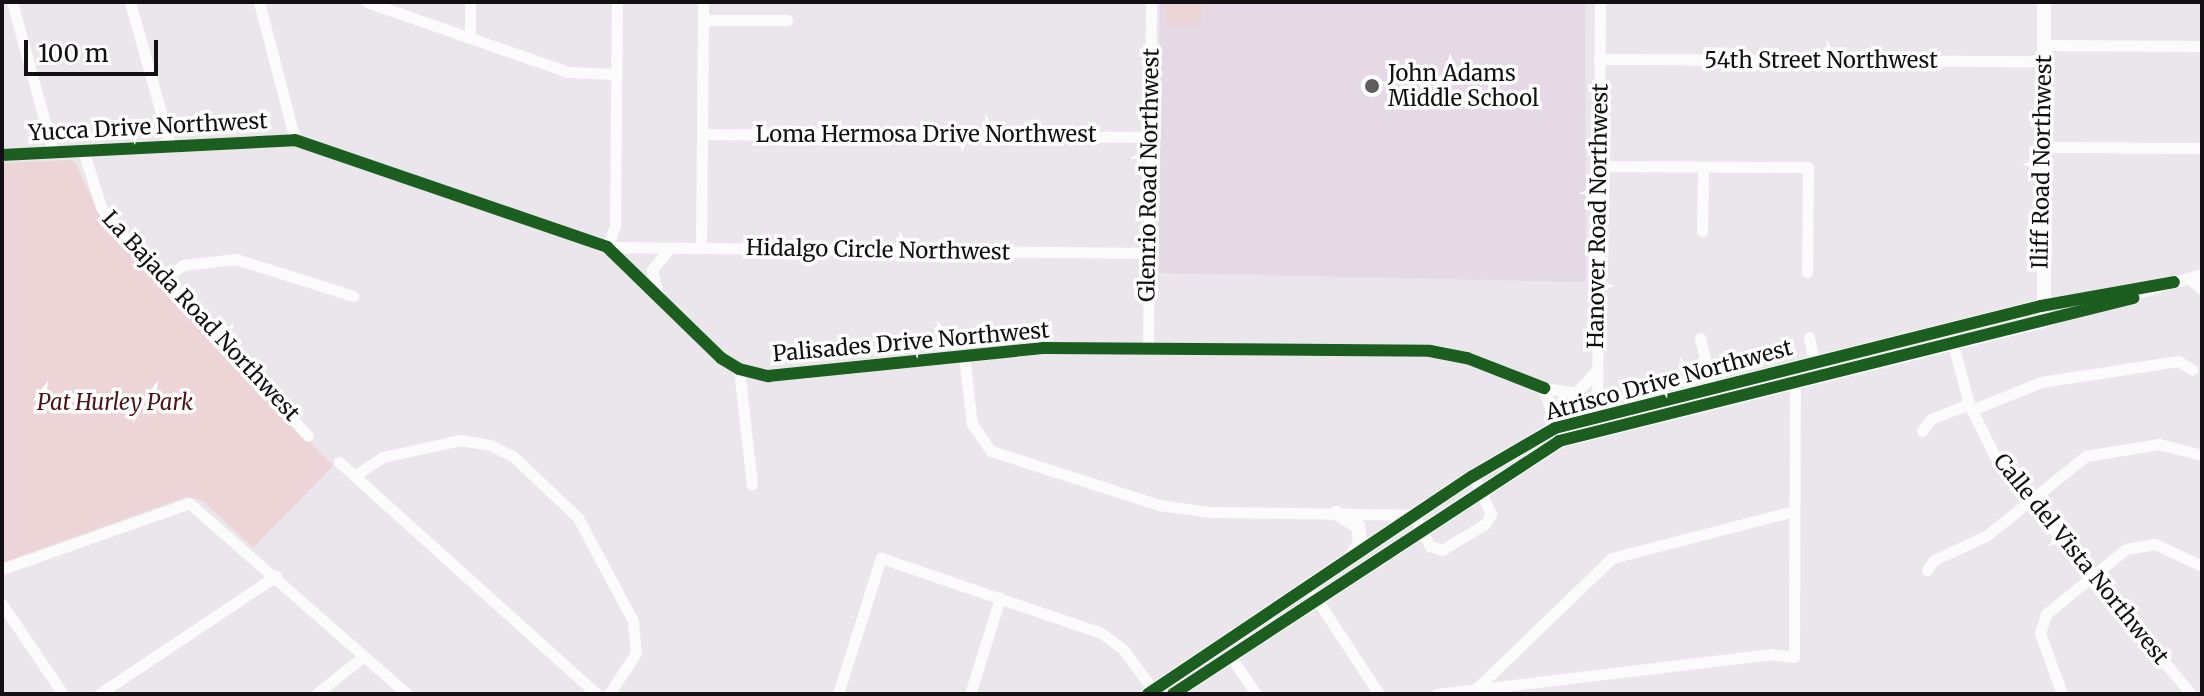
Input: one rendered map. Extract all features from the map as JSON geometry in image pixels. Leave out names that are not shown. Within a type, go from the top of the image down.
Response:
[{"type":"main road","name":"Iliff Road Northwest","points":[[2044,2],[2041,306],[2044,321]]},
{"type":"main road","name":"Atrisco Drive Northwest","points":[[1152,693],[1227,650],[1477,482],[1557,434],[1713,394],[1795,367],[2041,306]]},
{"type":"main road","name":"Atrisco Drive Northwest","points":[[1713,394],[1796,383],[2044,321]]},
{"type":"main road","points":[[1336,513],[1351,518],[1360,531],[1350,558]]},
{"type":"main road","name":"Atrisco Drive Northwest","points":[[1312,593],[1350,558],[1416,523]]},
{"type":"main road","name":"Atrisco Drive Northwest","points":[[1173,694],[1227,650]]},
{"type":"street","points":[[12,2],[53,152]]},
{"type":"street","points":[[130,2],[170,145]]},
{"type":"street","points":[[259,2],[295,140]]},
{"type":"street","points":[[367,2],[568,72],[616,74]]},
{"type":"street","points":[[470,2],[470,37]]},
{"type":"street","points":[[607,247],[615,226],[617,2]]},
{"type":"street","points":[[701,248],[703,2]]},
{"type":"street","name":"Glenrio Road Northwest","points":[[1148,348],[1151,2]]},
{"type":"street","name":"Hanover Road Northwest","points":[[1597,423],[1600,2]]},
{"type":"street","points":[[703,20],[787,20]]},
{"type":"street","points":[[2043,45],[2202,46]]},
{"type":"street","name":"54th Street Northwest","points":[[1599,59],[2043,61]]},
{"type":"street","name":"Loma Hermosa Drive Northwest","points":[[702,134],[1149,137]]},
{"type":"street","name":"Yucca Drive Northwest","points":[[2,155],[295,140]]},
{"type":"street","name":"Palisades Drive Northwest","points":[[295,140],[607,247],[712,351],[739,369],[787,376],[1043,348],[1430,351],[1467,358],[1544,388]]},
{"type":"street","points":[[2043,147],[2202,148]]},
{"type":"street","name":"La Bajada Road Northwest","points":[[83,150],[101,207],[308,436]]},
{"type":"street","points":[[1599,166],[1808,167],[1807,272]]},
{"type":"street","points":[[1702,231],[1703,167]]},
{"type":"street","name":"Hidalgo Circle Northwest","points":[[607,247],[1148,253]]},
{"type":"street","points":[[658,295],[652,270],[670,248]]},
{"type":"street","points":[[164,279],[183,265],[236,259],[353,296]]},
{"type":"street","name":"Atrisco Drive Northwest","points":[[2041,306],[2202,274]]},
{"type":"street","points":[[2188,278],[2202,289]]},
{"type":"street","name":"Atrisco Drive Northwest","points":[[2044,321],[2166,289],[2174,282]]},
{"type":"street","name":"Calle del Vista Northwest","points":[[1949,329],[1970,407],[1998,463],[2191,694]]},
{"type":"street","points":[[1809,337],[1814,362]]},
{"type":"street","points":[[1700,338],[1713,394]]},
{"type":"street","points":[[964,357],[972,424],[982,443],[997,454],[1185,510],[1336,513],[1416,523],[1430,546],[1442,550],[1485,524],[1492,509],[1477,482]]},
{"type":"street","points":[[1922,431],[1931,419],[2041,382],[2178,361],[2193,370]]},
{"type":"street","points":[[1437,694],[1770,654],[1794,657],[1795,367]]},
{"type":"street","points":[[739,369],[752,484]]},
{"type":"street","points":[[1557,434],[1544,388],[1576,393],[1596,371]]},
{"type":"street","points":[[354,476],[383,457],[460,440],[490,445],[513,456],[578,518],[633,621],[636,653],[609,694]]},
{"type":"street","points":[[1927,570],[1934,560],[1986,536],[2074,462],[2100,452],[2159,444],[2202,455]]},
{"type":"street","points":[[339,462],[597,694]]},
{"type":"street","points":[[2,569],[189,503],[276,576],[407,694]]},
{"type":"street","points":[[1478,687],[1612,558],[1794,511]]},
{"type":"street","points":[[2062,694],[2041,623],[2092,575],[2120,552],[2146,545],[2163,546],[2202,566]]},
{"type":"street","points":[[838,694],[881,558],[1101,633],[1123,649],[1152,693]]},
{"type":"street","points":[[99,694],[276,576]]},
{"type":"street","points":[[1312,593],[1379,694]]},
{"type":"street","points":[[970,694],[1000,598]]},
{"type":"street","points":[[2,604],[63,694]]},
{"type":"street","points":[[1227,650],[1256,694]]},
{"type":"street","points":[[316,694],[364,656]]},
{"type":"shaded area","name":"John Adams Middle School","points":[[1160,2],[1585,2],[1586,282],[1157,273]]},
{"type":"green space","points":[[1166,4],[1201,5],[1201,25],[1166,25]]},
{"type":"green space","name":"Pat Hurley Park","points":[[75,162],[106,229],[333,466],[253,548],[202,500],[186,497],[2,563],[2,163]]},
{"type":"cycle path","points":[[2,155],[295,140],[607,247],[721,358],[739,369],[768,376],[1043,348],[1430,351],[1467,358],[1544,388]]},
{"type":"cycle path","points":[[1148,694],[1473,476],[1555,428],[2041,306],[2174,282]]},
{"type":"cycle path","points":[[1173,694],[1559,441],[2133,298]]},
{"type":"place","name":"John Adams Middle School","points":[[1372,86]]}]
